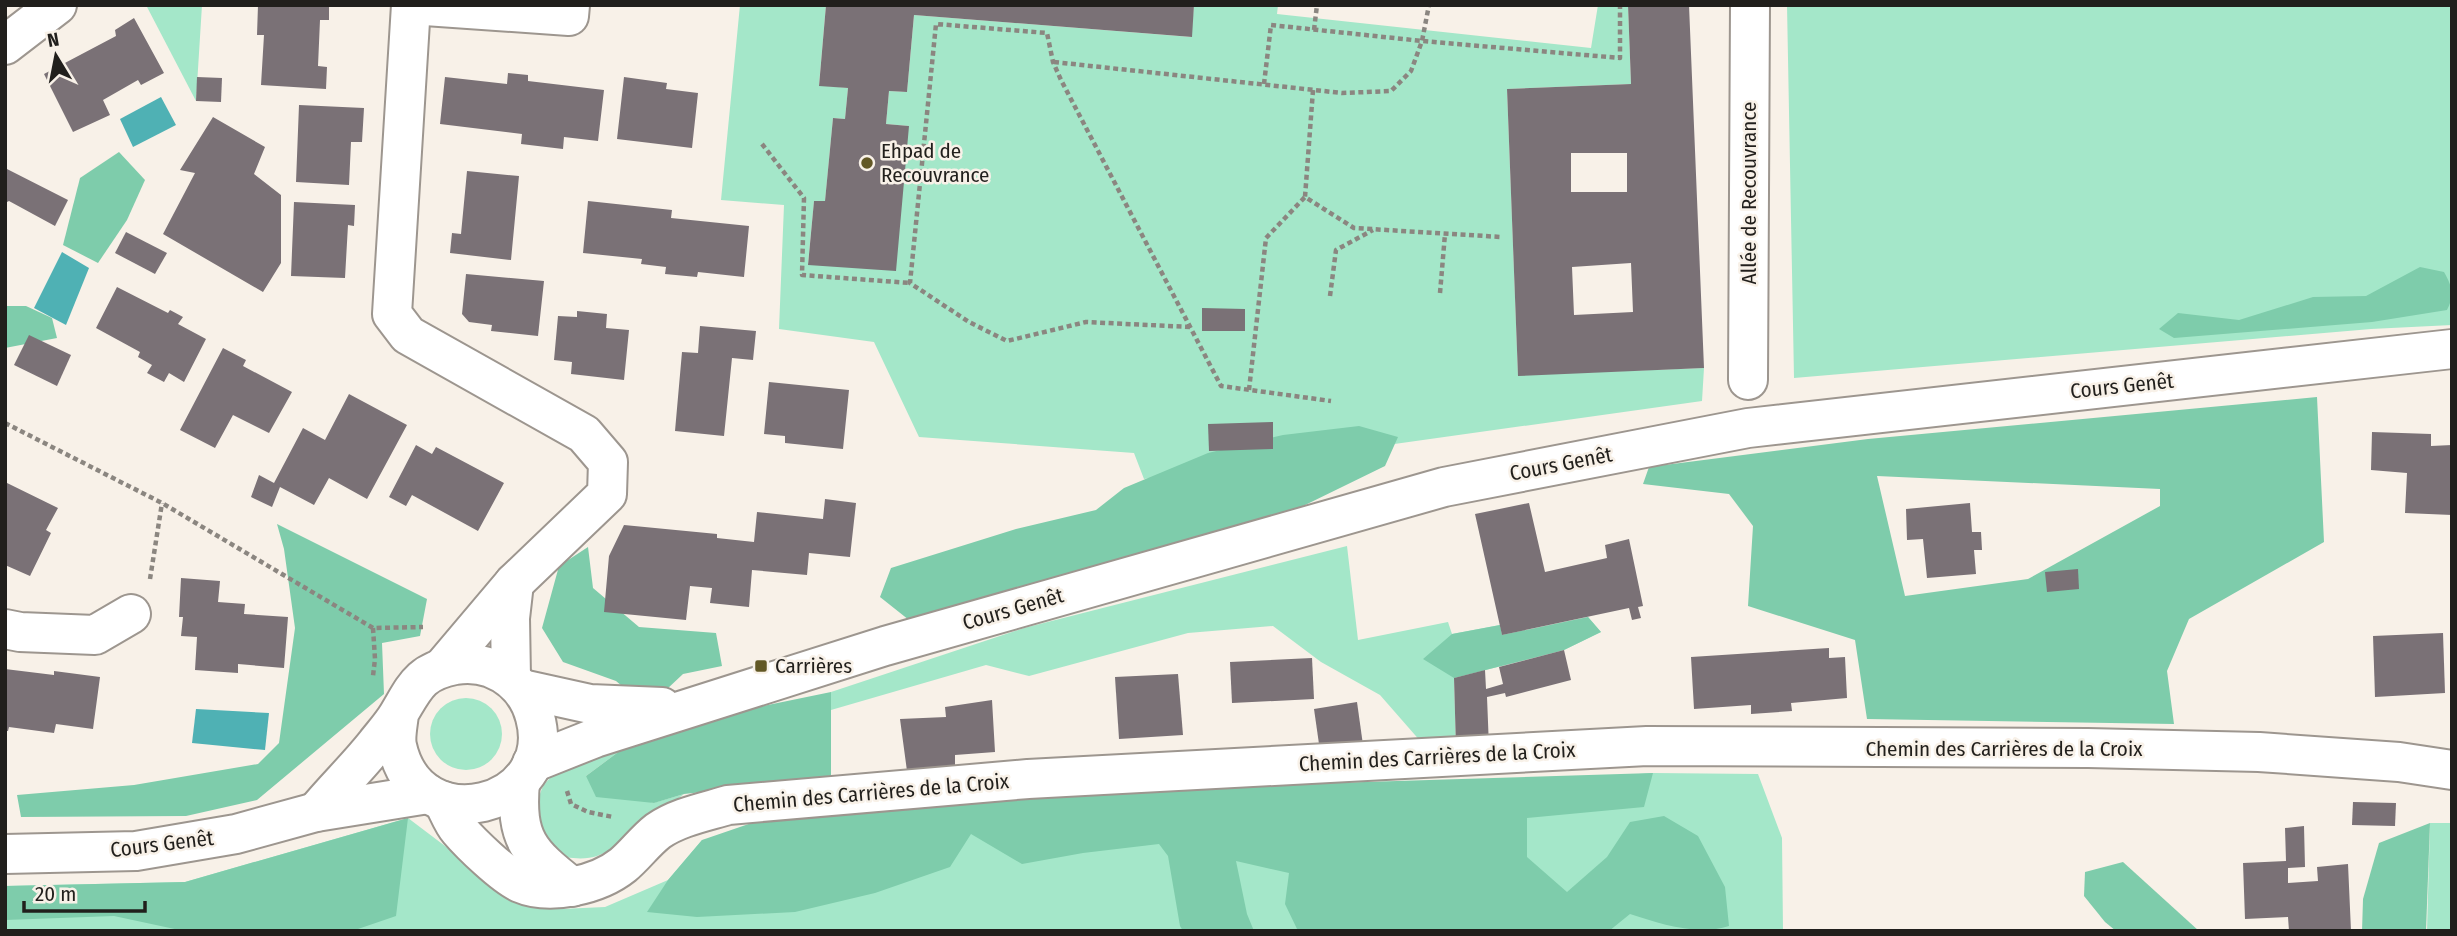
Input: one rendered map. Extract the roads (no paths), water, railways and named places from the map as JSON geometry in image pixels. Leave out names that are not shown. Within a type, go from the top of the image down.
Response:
[{"type":"street","points":[[5,45],[57,5]]},
{"type":"street","points":[[443,667],[514,583],[607,494],[608,462],[584,434],[408,335],[392,314],[411,5],[569,16],[570,5]]},
{"type":"street","name":"Allée de Recouvrance","points":[[1748,380],[1750,5]]},
{"type":"street","name":"Cours Genêt","points":[[526,773],[595,738],[885,646],[1444,487],[1748,428],[2452,349]]},
{"type":"street","points":[[514,583],[510,618],[516,683]]},
{"type":"street","points":[[5,629],[95,635],[131,614]]},
{"type":"street","points":[[316,812],[375,746],[399,714],[411,691],[431,673],[443,667],[466,663],[490,667],[516,683],[532,705],[537,724],[537,743],[518,807],[525,840],[539,861],[572,887]]},
{"type":"street","name":"Cours Genêt","points":[[516,683],[590,704],[648,707],[696,705]]},
{"type":"street","points":[[399,714],[396,745],[407,772],[436,797],[457,828],[520,883],[547,888],[572,887]]},
{"type":"street","name":"Chemin des Carrières de la Croix","points":[[572,887],[589,883],[622,867],[658,831],[681,819],[728,805],[1028,779],[1647,746],[2088,748],[2259,752],[2399,761],[2452,770]]},
{"type":"street","points":[[436,797],[463,805],[484,803],[503,795],[526,773]]},
{"type":"street","name":"Cours Genêt","points":[[5,854],[136,851],[236,834],[316,812],[436,797]]},
{"type":"water","points":[[161,97],[176,125],[133,147],[120,119]]},
{"type":"water","points":[[62,252],[89,268],[66,325],[34,308]]},
{"type":"water","points":[[196,709],[269,713],[265,750],[192,743]]},
{"type":"place","name":"Ehpad de Recouvrance","points":[[867,163]]},
{"type":"place","name":"Carrières","points":[[761,666]]}]
